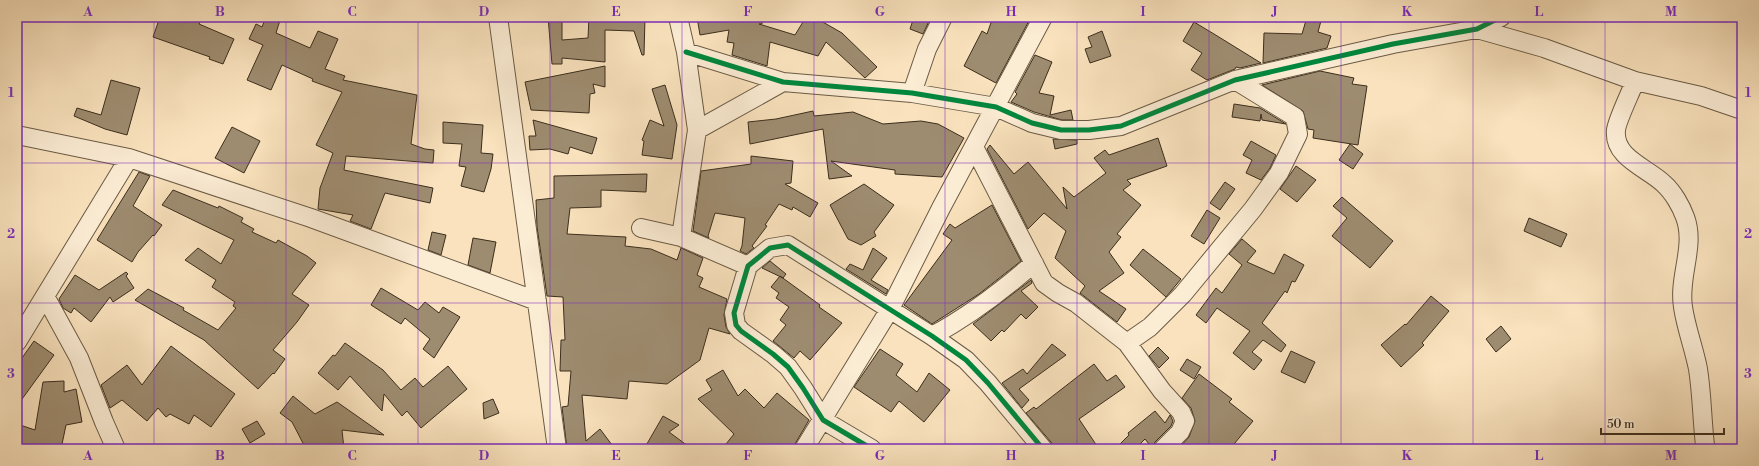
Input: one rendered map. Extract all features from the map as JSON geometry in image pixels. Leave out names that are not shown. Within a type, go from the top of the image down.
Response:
[{"type":"street","points":[[498,17],[557,449]]},
{"type":"street","points":[[678,17],[686,52],[697,130],[681,237]]},
{"type":"street","points":[[912,93],[928,49],[943,17]]},
{"type":"street","points":[[804,449],[890,309],[941,208],[1043,17]]},
{"type":"street","points":[[686,52],[783,82],[912,93],[996,107],[1032,123],[1061,130],[1089,130],[1121,126],[1235,80],[1393,44],[1477,29],[1501,17]]},
{"type":"street","points":[[1477,29],[1544,48],[1635,82],[1701,96],[1742,110]]},
{"type":"street","points":[[1127,343],[1150,327],[1188,288],[1253,209],[1280,173],[1298,134],[1295,117],[1235,80]]},
{"type":"street","points":[[697,130],[783,82]]},
{"type":"street","points":[[1635,82],[1616,129],[1618,142],[1622,152],[1653,174],[1665,185],[1676,199],[1686,217],[1690,241],[1683,282],[1683,307],[1698,370],[1705,445]]},
{"type":"street","points":[[17,135],[130,158],[310,218],[537,301]]},
{"type":"street","points":[[974,147],[1044,283],[1076,303],[1127,343],[1162,391],[1181,412],[1185,422],[1180,432],[1163,449]]},
{"type":"street","points":[[17,342],[130,158]]},
{"type":"street","points":[[641,228],[681,237],[748,266]]},
{"type":"street","points":[[872,449],[823,420],[803,388],[788,368],[773,354],[741,331],[736,325],[734,313],[748,266],[770,248],[788,245],[932,336],[966,360],[988,383],[1043,449]]},
{"type":"street","points":[[932,336],[958,322],[978,308],[1034,263]]},
{"type":"street","points":[[44,296],[79,358],[116,449]]},
{"type":"building","points":[[160,17],[203,17],[199,24],[234,39],[223,64],[209,59],[210,57],[153,37]]},
{"type":"building","points":[[266,17],[281,17],[276,33],[310,48],[318,31],[338,39],[325,69],[345,76],[343,80],[417,95],[411,144],[425,149],[434,150],[433,163],[346,156],[344,170],[433,188],[430,203],[385,193],[371,229],[350,221],[353,215],[318,209],[320,188],[333,153],[316,145],[342,92],[312,81],[313,79],[282,65],[271,90],[247,80],[263,45],[249,39],[256,24],[262,27]]},
{"type":"building","points":[[548,17],[562,17],[562,40],[588,38],[589,17],[645,17],[644,55],[642,55],[634,31],[605,30],[605,62],[562,58],[562,64],[552,64]]},
{"type":"building","points":[[697,17],[762,17],[762,24],[759,24],[795,35],[806,17],[814,17],[842,33],[877,67],[865,78],[826,42],[818,56],[770,42],[767,66],[732,55],[734,43],[727,42],[729,30],[700,35]]},
{"type":"building","points":[[914,17],[931,17],[923,34],[910,29]]},
{"type":"building","points":[[993,17],[1031,17],[996,83],[964,66],[982,31],[987,34]]},
{"type":"building","points":[[1307,17],[1322,17],[1318,32],[1331,36],[1327,48],[1263,63],[1264,33],[1302,34]]},
{"type":"building","points":[[1194,22],[1261,63],[1240,68],[1236,67],[1235,69],[1207,80],[1191,70],[1202,53],[1183,41]]},
{"type":"building","points":[[1102,31],[1111,56],[1090,63],[1085,49],[1092,47],[1088,37]]},
{"type":"building","points":[[1035,55],[1052,62],[1039,93],[1054,96],[1050,115],[1071,110],[1073,120],[1062,120],[1034,112],[1011,102],[1017,94],[1015,92]]},
{"type":"building","points":[[605,66],[605,87],[593,84],[595,93],[590,94],[589,113],[531,110],[525,82]]},
{"type":"building","points":[[1320,71],[1354,78],[1352,84],[1367,86],[1358,145],[1313,138],[1314,130],[1308,129],[1303,111],[1262,85]]},
{"type":"building","points":[[111,80],[140,88],[127,135],[105,129],[74,116],[77,108],[101,115]]},
{"type":"building","points":[[665,85],[677,125],[672,159],[642,155],[644,141],[642,140],[650,120],[664,126],[652,89]]},
{"type":"building","points":[[1234,104],[1260,108],[1286,124],[1262,120],[1261,114],[1260,121],[1232,117]]},
{"type":"building","points":[[813,111],[814,116],[853,112],[883,124],[921,121],[938,124],[964,138],[942,177],[895,174],[895,170],[831,161],[852,176],[829,179],[823,129],[750,144],[748,122],[776,119]]},
{"type":"building","points":[[533,120],[597,138],[592,154],[570,147],[568,154],[550,149],[530,150],[529,136],[536,136]]},
{"type":"building","points":[[443,122],[483,125],[481,153],[493,154],[491,169],[484,192],[461,186],[466,167],[459,166],[462,144],[443,143]]},
{"type":"building","points":[[232,127],[260,141],[244,173],[215,158]]},
{"type":"building","points":[[1158,138],[1167,166],[1127,180],[1131,184],[1123,190],[1141,205],[1117,234],[1121,237],[1109,252],[1124,273],[1099,291],[1126,309],[1117,322],[1080,293],[1085,286],[1055,258],[1066,231],[1044,213],[1028,229],[987,149],[990,145],[1014,174],[1028,162],[1067,209],[1063,187],[1074,197],[1106,173],[1094,158],[1105,150],[1109,155]]},
{"type":"building","points":[[1053,139],[1077,140],[1077,144],[1055,149]]},
{"type":"building","points":[[1251,141],[1276,155],[1270,168],[1261,180],[1246,173],[1252,160],[1243,155]]},
{"type":"building","points":[[1350,144],[1363,154],[1353,169],[1339,160]]},
{"type":"building","points":[[751,156],[793,161],[791,183],[785,184],[818,203],[810,217],[793,207],[792,210],[779,204],[765,225],[767,226],[752,246],[754,248],[746,254],[740,251],[742,246],[745,218],[715,213],[708,236],[709,238],[693,231],[701,171],[751,164]]},
{"type":"building","points":[[1296,166],[1316,180],[1297,202],[1280,189]]},
{"type":"building","points":[[139,172],[150,176],[133,206],[162,225],[154,236],[153,235],[138,252],[132,262],[97,240]]},
{"type":"building","points":[[647,174],[646,192],[601,190],[601,207],[570,208],[567,234],[626,237],[625,246],[651,249],[677,260],[681,248],[703,258],[697,275],[703,278],[699,287],[727,299],[724,315],[726,327],[730,334],[709,328],[700,360],[667,384],[629,381],[627,399],[582,395],[586,441],[600,429],[615,449],[567,449],[562,407],[568,406],[571,371],[560,371],[561,340],[565,340],[563,297],[547,296],[537,227],[536,200],[554,198],[554,176]]},
{"type":"building","points":[[1225,182],[1235,189],[1220,210],[1210,203]]},
{"type":"building","points":[[864,184],[894,205],[874,232],[876,236],[861,245],[848,239],[830,205]]},
{"type":"building","points":[[173,190],[218,208],[219,206],[243,218],[241,222],[254,229],[252,232],[276,243],[278,240],[307,256],[316,263],[292,294],[309,305],[297,322],[273,350],[285,359],[274,374],[273,373],[258,389],[204,340],[135,300],[148,289],[184,308],[183,310],[218,330],[236,308],[233,306],[235,302],[212,287],[216,280],[185,260],[198,248],[221,264],[234,240],[162,205]]},
{"type":"building","points":[[1342,197],[1393,241],[1370,268],[1332,236],[1347,218],[1333,206]]},
{"type":"building","points":[[992,205],[1021,261],[979,294],[932,324],[904,305],[952,240],[943,234],[950,224],[955,228]]},
{"type":"building","points":[[1207,210],[1220,218],[1204,244],[1191,236]]},
{"type":"building","points":[[1529,218],[1567,234],[1561,247],[1524,231]]},
{"type":"building","points":[[432,232],[446,235],[441,255],[428,250]]},
{"type":"building","points":[[473,238],[496,242],[490,273],[468,265]]},
{"type":"building","points":[[1242,239],[1256,251],[1247,262],[1274,274],[1284,254],[1304,265],[1295,282],[1292,281],[1287,293],[1285,291],[1262,323],[1286,345],[1281,352],[1263,340],[1252,352],[1262,360],[1254,370],[1233,353],[1250,331],[1217,308],[1206,323],[1196,315],[1216,288],[1222,293],[1242,265],[1229,254]]},
{"type":"building","points":[[873,248],[887,258],[871,280],[888,290],[886,294],[846,269],[850,264],[863,270]]},
{"type":"building","points":[[1143,249],[1181,279],[1166,297],[1130,265]]},
{"type":"building","points":[[770,261],[786,274],[783,278],[762,268]]},
{"type":"building","points":[[126,272],[128,274],[126,276],[134,288],[113,302],[110,297],[91,322],[74,308],[71,313],[63,308],[59,299],[75,275],[99,290]]},
{"type":"building","points":[[780,276],[842,323],[810,360],[800,351],[794,358],[773,341],[786,325],[780,320],[789,307],[776,298],[779,293],[771,287]]},
{"type":"building","points":[[1031,280],[1032,283],[1021,291],[1038,307],[1026,319],[1021,314],[1004,332],[1002,330],[991,341],[973,324]]},
{"type":"building","points":[[381,288],[418,310],[425,302],[439,313],[443,307],[460,317],[434,358],[423,349],[430,339],[405,318],[401,324],[371,305]]},
{"type":"building","points":[[1431,296],[1449,311],[1422,343],[1424,345],[1401,367],[1381,345],[1405,324],[1406,325]]},
{"type":"building","points":[[1501,326],[1511,339],[1496,352],[1486,339]]},
{"type":"building","points":[[34,341],[54,355],[17,406],[17,365]]},
{"type":"building","points":[[345,343],[383,370],[401,390],[415,378],[423,387],[448,366],[467,389],[421,428],[407,411],[402,416],[384,394],[382,411],[350,376],[338,390],[318,373],[333,355],[335,356]]},
{"type":"building","points":[[1052,344],[1066,355],[1019,389],[1029,400],[1022,408],[1002,383],[1023,369],[1027,374]]},
{"type":"building","points":[[171,346],[235,394],[211,427],[194,415],[189,424],[170,414],[166,417],[158,408],[147,421],[122,400],[110,408],[101,385],[127,365],[142,385]]},
{"type":"building","points":[[1158,347],[1169,358],[1159,368],[1149,356]]},
{"type":"building","points":[[880,349],[903,364],[896,375],[917,392],[929,373],[950,390],[924,422],[899,401],[891,412],[854,387]]},
{"type":"building","points":[[1291,351],[1315,362],[1305,383],[1281,372]]},
{"type":"building","points":[[1187,359],[1201,367],[1194,379],[1180,370]]},
{"type":"building","points":[[1094,364],[1107,381],[1116,375],[1125,387],[1079,419],[1099,449],[1053,449],[1051,442],[1026,413],[1034,407],[1036,409]]},
{"type":"building","points":[[723,370],[738,396],[745,389],[764,408],[777,393],[809,420],[795,444],[794,449],[722,449],[734,434],[698,399],[712,390],[706,380]]},
{"type":"building","points":[[1199,374],[1232,399],[1229,402],[1253,421],[1230,449],[1178,449],[1189,437],[1195,421],[1191,408],[1182,398]]},
{"type":"building","points":[[64,381],[64,392],[76,389],[82,422],[66,425],[61,449],[17,449],[17,424],[35,430],[43,382]]},
{"type":"building","points":[[293,396],[315,414],[337,402],[384,435],[342,430],[344,449],[306,449],[292,422],[280,413]]},
{"type":"building","points":[[493,399],[499,413],[484,419],[483,403]]},
{"type":"building","points":[[1155,411],[1165,423],[1170,415],[1173,421],[1171,426],[1155,442],[1153,449],[1145,439],[1135,449],[1115,449],[1129,435],[1128,433]]},
{"type":"building","points":[[663,416],[679,425],[669,432],[692,449],[644,449]]},
{"type":"building","points":[[257,421],[265,434],[250,443],[242,429]]},
{"type":"cycle path","points":[[686,52],[783,82],[912,93],[996,107],[1032,123],[1061,130],[1089,130],[1121,126],[1235,80],[1393,44],[1477,29],[1501,17]]},
{"type":"cycle path","points":[[872,449],[823,420],[788,367],[741,331],[736,325],[734,313],[748,266],[770,248],[788,245],[932,336],[966,360],[988,383],[1043,449]]}]
